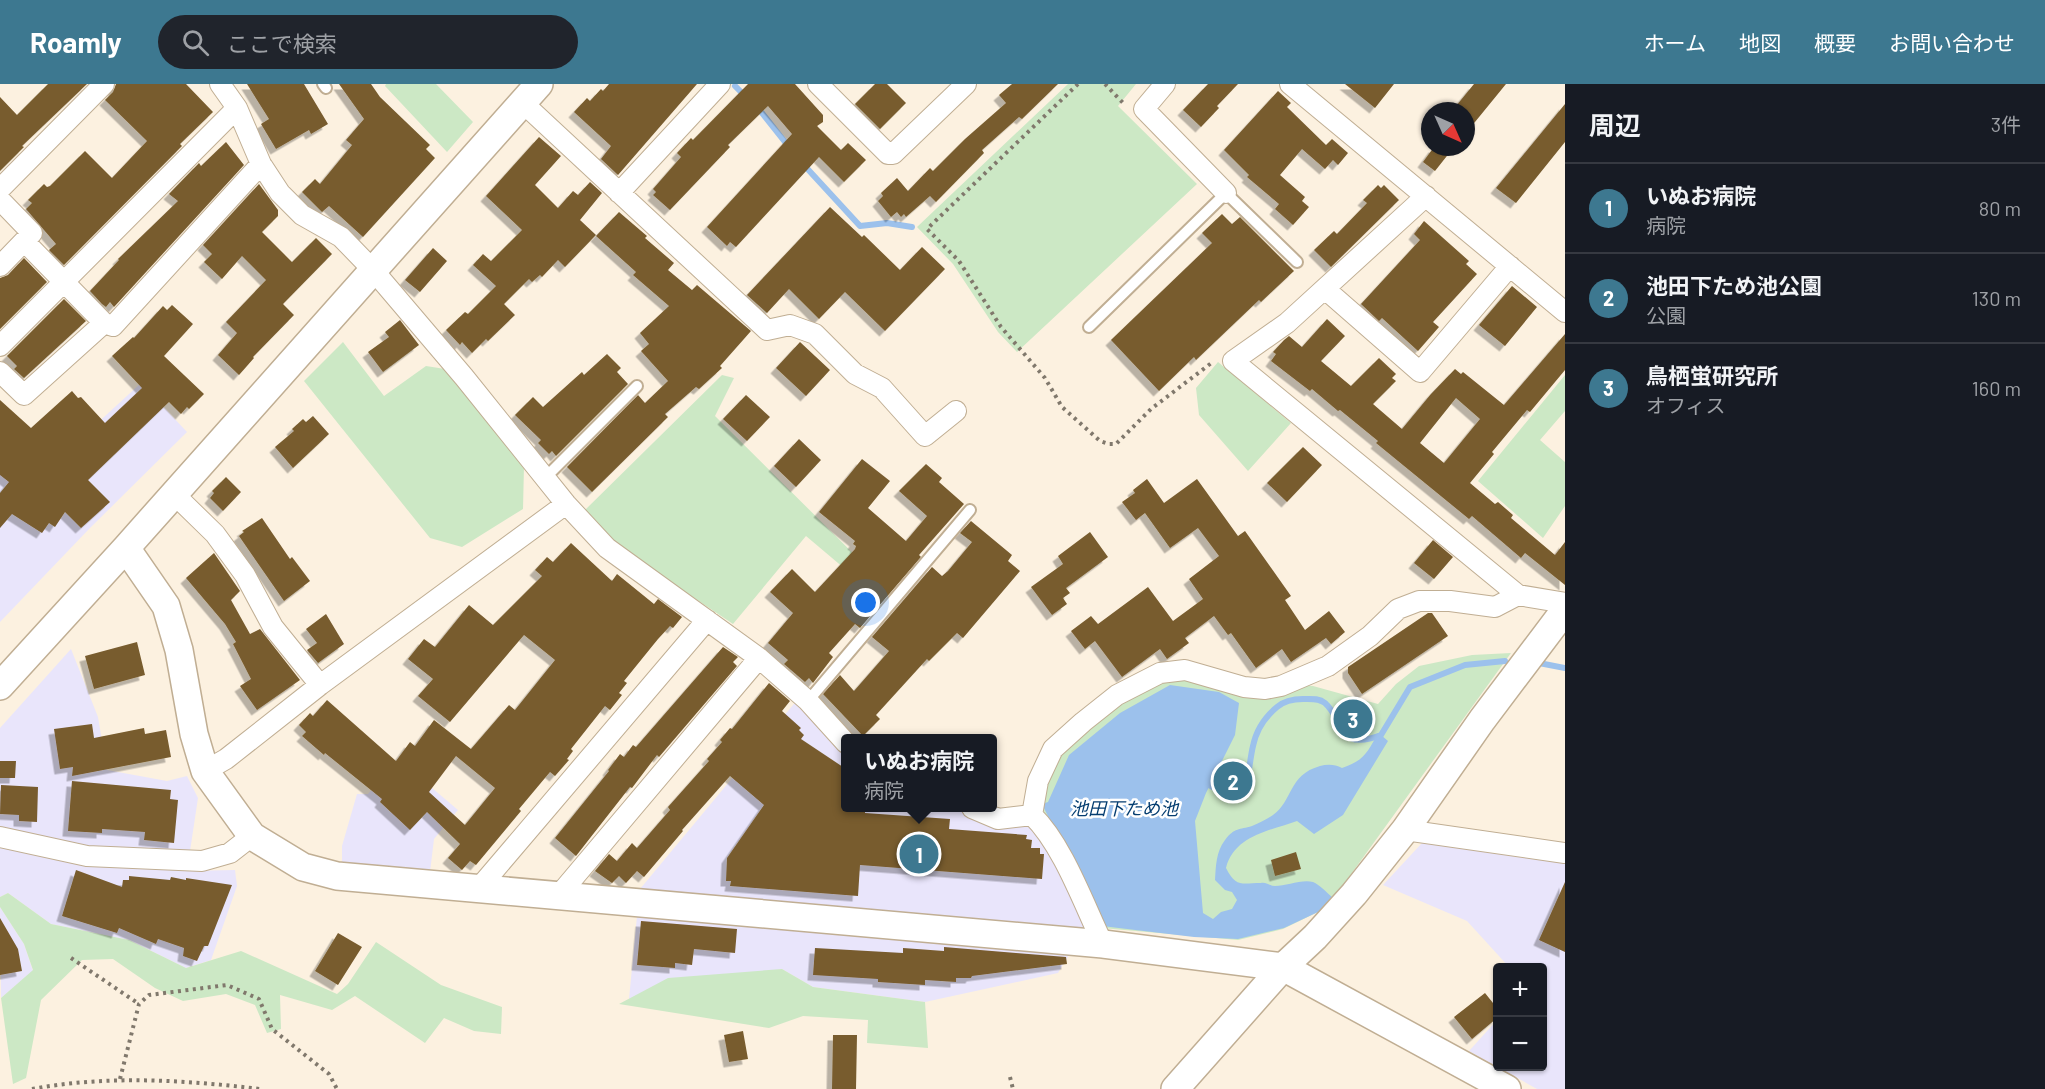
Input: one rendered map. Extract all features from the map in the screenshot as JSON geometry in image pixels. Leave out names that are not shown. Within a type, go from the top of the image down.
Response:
[{"type":"street","points":[[0,189],[104,84]]},
{"type":"street","points":[[220,84],[237,108],[261,164],[280,192],[302,215],[341,237],[373,270],[464,377],[566,504],[607,548],[759,658],[808,701],[841,737]]},
{"type":"street","points":[[619,193],[720,84]]},
{"type":"street","points":[[818,84],[888,154],[893,154],[966,84]]},
{"type":"street","points":[[1165,84],[1144,109],[1226,193]]},
{"type":"street","points":[[1290,84],[1565,312]]},
{"type":"street","points":[[0,686],[126,548],[531,93],[619,193],[767,330],[790,326],[815,334],[855,374],[882,388],[924,436],[956,411]]},
{"type":"street","points":[[0,346],[237,108]]},
{"type":"street","points":[[25,242],[104,322],[113,326],[261,164]]},
{"type":"street","points":[[1425,196],[1287,323],[1233,361],[1518,595],[1565,603]]},
{"type":"street","points":[[0,200],[32,233],[0,266]]},
{"type":"street","points":[[1325,289],[1420,372],[1510,266]]},
{"type":"street","points":[[0,372],[24,395],[104,322]]},
{"type":"street","points":[[174,494],[214,534],[245,575],[273,627],[320,685]]},
{"type":"street","points":[[205,771],[226,759],[320,685],[566,504]]},
{"type":"street","points":[[126,548],[166,606],[179,650],[194,734],[205,771],[252,836],[303,867],[337,876],[1103,944],[1283,967],[1507,1089]]},
{"type":"street","points":[[1032,815],[1038,781],[1053,748],[1117,695],[1161,673],[1185,670],[1244,687],[1265,689],[1281,686],[1328,666],[1370,636],[1398,609],[1419,601],[1450,601],[1495,607],[1518,595]]},
{"type":"street","points":[[1175,1089],[1283,967],[1315,937],[1354,894],[1405,830],[1482,720],[1565,610]]},
{"type":"street","points":[[479,888],[707,620]]},
{"type":"street","points":[[559,895],[759,658]]},
{"type":"street","points":[[983,812],[998,819],[1032,815],[1041,823],[1062,857],[1103,944]]},
{"type":"street","points":[[1405,830],[1565,853]]},
{"type":"street","points":[[0,837],[87,856],[202,861],[230,853],[252,836]]},
{"type":"lane","points":[[1089,327],[1226,193],[1297,262]]},
{"type":"lane","points":[[545,478],[637,386]]},
{"type":"lane","points":[[808,701],[970,510]]},
{"type":"path","points":[[1078,84],[927,229],[959,261],[1001,327],[1045,378],[1062,406],[1100,441],[1116,444],[1151,409],[1221,356]]},
{"type":"path","points":[[1105,84],[1125,105],[1144,109]]},
{"type":"path","points":[[71,958],[138,1004]]},
{"type":"path","points":[[120,1079],[138,1004],[149,995],[227,985],[259,999],[272,1029],[330,1074],[337,1089]]},
{"type":"path","points":[[1010,1077],[1013,1089]]},
{"type":"path","points":[[33,1089],[120,1079],[260,1089]]},
{"type":"shaded area","points":[[141,383],[187,432],[89,529],[0,622],[0,438],[43,473]]},
{"type":"shaded area","points":[[71,649],[98,717],[107,770],[167,781],[187,776],[198,798],[187,871],[235,870],[237,886],[211,960],[186,968],[129,940],[51,924],[8,893],[0,897],[0,728]]},
{"type":"shaded area","points":[[798,699],[841,749],[841,812],[963,812],[993,826],[1023,821],[1038,831],[1086,923],[1085,930],[640,889]]},
{"type":"shaded area","points":[[398,759],[458,810],[434,839],[430,872],[342,864],[342,846],[357,794],[368,794]]},
{"type":"shaded area","points":[[1422,843],[1565,860],[1565,1089],[1537,1089],[1505,1071],[1547,1071],[1547,963],[1505,963],[1467,921],[1383,885]]},
{"type":"shaded area","points":[[0,907],[24,944],[33,971],[1,998]]},
{"type":"shaded area","points":[[637,916],[1070,953],[1058,973],[925,1002],[813,987],[782,969],[629,999]]},
{"type":"shaded area","points":[[1493,1024],[1493,1064],[1469,1051]]},
{"type":"green space","points":[[386,84],[436,84],[473,122],[447,152],[385,86]]},
{"type":"green space","points":[[1068,84],[1136,84],[1118,106],[1197,184],[1017,352],[998,332],[953,264],[917,227]]},
{"type":"green space","points":[[343,342],[384,396],[426,366],[445,369],[524,466],[523,509],[462,547],[430,538],[304,381]]},
{"type":"green space","points":[[1218,362],[1291,423],[1248,471],[1199,415],[1196,388]]},
{"type":"green space","points":[[722,375],[734,378],[715,416],[891,591],[883,601],[806,536],[733,624],[608,540],[584,511]]},
{"type":"green space","points":[[1565,375],[1565,411],[1540,440],[1565,462],[1565,506],[1543,538],[1478,481]]},
{"type":"green space","points":[[1511,653],[1341,888],[1318,912],[1283,929],[1238,940],[1102,928],[1039,803],[1057,758],[1110,706],[1151,684],[1183,676],[1313,686],[1378,704],[1396,684],[1419,666],[1472,655]]},
{"type":"green space","points":[[8,893],[51,924],[129,940],[186,968],[241,951],[337,994],[348,984],[376,942],[441,985],[502,1007],[501,1034],[474,1031],[444,1018],[425,1043],[355,996],[332,1010],[280,995],[281,1029],[267,1033],[255,1005],[226,994],[183,1001],[155,988],[113,959],[82,960],[41,1000],[26,1078],[13,1084],[1,998],[33,970],[24,944],[0,907],[0,897]]},
{"type":"green space","points":[[782,969],[813,987],[925,1002],[928,1048],[867,1043],[868,1020],[803,1016],[769,1028],[619,1004],[668,978]]},
{"type":"water","name":"池田下ため池","points":[[1170,685],[1219,692],[1239,703],[1235,735],[1206,793],[1195,821],[1203,913],[1213,919],[1221,912],[1232,909],[1237,900],[1232,892],[1225,890],[1215,880],[1218,854],[1228,836],[1273,815],[1284,803],[1296,782],[1310,770],[1328,765],[1342,768],[1363,757],[1376,737],[1381,735],[1388,741],[1343,815],[1314,834],[1297,821],[1264,832],[1245,842],[1230,857],[1226,868],[1236,882],[1275,886],[1304,881],[1316,883],[1332,897],[1318,912],[1284,928],[1238,939],[1194,937],[1102,926],[1042,804],[1048,802],[1069,755],[1120,713]]},
{"type":"building","points":[[48,84],[87,84],[22,146],[24,147],[0,171],[0,97],[17,115]]},
{"type":"building","points":[[116,84],[186,84],[213,112],[64,265],[49,250],[56,244],[26,209],[32,203],[28,200],[44,184],[47,187],[50,186],[85,151],[112,178],[147,141],[105,100],[113,92]]},
{"type":"building","points":[[247,84],[304,84],[328,124],[311,134],[309,130],[276,149],[261,124],[269,119]]},
{"type":"building","points":[[339,84],[371,84],[380,97],[430,145],[426,149],[435,158],[363,237],[329,206],[322,212],[302,192],[315,179],[320,184],[352,145],[346,140],[364,119]]},
{"type":"building","points":[[609,84],[697,84],[618,175],[601,159],[611,146],[574,112],[587,98],[590,101]]},
{"type":"building","points":[[748,84],[795,84],[823,115],[823,122],[817,126],[841,150],[848,143],[866,160],[844,182],[819,157],[736,247],[730,242],[727,246],[707,227],[792,134],[768,106],[728,145],[730,147],[670,210],[653,195],[656,192],[653,189],[681,157],[677,153],[691,138],[693,140]]},
{"type":"building","points":[[875,84],[887,84],[906,103],[880,129],[855,104]]},
{"type":"building","points":[[1012,84],[1058,84],[1022,119],[1019,117],[982,150],[984,153],[936,202],[930,196],[906,217],[904,214],[901,217],[897,212],[891,217],[878,201],[883,196],[881,193],[897,178],[908,191],[930,168],[933,171],[1006,103],[999,95]]},
{"type":"building","points":[[1208,84],[1238,84],[1201,127],[1183,110]]},
{"type":"building","points":[[1345,84],[1394,84],[1375,108]]},
{"type":"building","points":[[1474,84],[1506,84],[1475,122],[1475,102],[1459,102]]},
{"type":"building","points":[[1278,91],[1291,103],[1287,107],[1326,145],[1332,139],[1348,153],[1338,165],[1333,160],[1325,169],[1302,149],[1280,175],[1305,197],[1302,201],[1309,207],[1293,225],[1275,209],[1279,204],[1247,177],[1249,175],[1224,150]]},
{"type":"building","points":[[1565,104],[1565,142],[1516,203],[1496,188]]},
{"type":"building","points":[[539,137],[561,156],[535,185],[558,208],[573,191],[578,195],[590,182],[602,193],[580,220],[596,235],[565,267],[558,260],[542,277],[540,275],[532,282],[529,279],[504,304],[515,315],[472,353],[462,342],[460,345],[446,330],[465,312],[468,314],[496,286],[473,265],[483,254],[491,261],[522,230],[486,196]]},
{"type":"building","points":[[226,142],[244,165],[114,307],[110,302],[106,307],[90,291],[118,259],[178,201],[169,194],[199,163],[201,166]]},
{"type":"building","points":[[1427,156],[1447,156],[1435,171],[1423,162]]},
{"type":"building","points":[[259,184],[278,210],[278,216],[262,232],[292,262],[316,238],[332,254],[283,304],[294,315],[253,357],[239,375],[218,355],[237,333],[226,322],[266,280],[242,256],[222,279],[204,262],[212,254],[203,245]]},
{"type":"building","points":[[1378,185],[1381,188],[1384,185],[1399,200],[1331,267],[1314,250],[1334,231],[1337,234],[1367,203],[1363,200]]},
{"type":"building","points":[[830,207],[862,237],[864,235],[900,270],[922,247],[945,269],[885,331],[845,292],[819,319],[789,289],[767,313],[747,295]]},
{"type":"building","points":[[619,212],[674,263],[668,270],[692,290],[697,285],[751,331],[720,366],[722,368],[699,389],[696,387],[665,414],[668,417],[592,492],[567,467],[638,395],[645,403],[668,381],[641,351],[649,344],[640,333],[669,306],[633,275],[636,272],[596,236]]},
{"type":"building","points":[[1222,214],[1232,224],[1240,217],[1294,271],[1261,302],[1259,300],[1196,360],[1194,357],[1159,391],[1111,340],[1212,243],[1202,233]]},
{"type":"building","points":[[1424,221],[1469,261],[1466,264],[1477,274],[1433,322],[1439,327],[1418,351],[1382,318],[1379,321],[1361,304],[1420,240],[1414,234]]},
{"type":"building","points":[[433,248],[447,261],[420,292],[405,280]]},
{"type":"building","points":[[24,258],[47,282],[0,329],[0,278],[8,275]]},
{"type":"building","points":[[1512,286],[1537,307],[1505,346],[1479,325]]},
{"type":"building","points":[[64,299],[86,321],[24,378],[14,369],[17,366],[7,356]]},
{"type":"building","points":[[172,305],[193,324],[164,356],[204,394],[181,414],[169,402],[88,480],[110,502],[81,528],[65,512],[55,527],[49,523],[42,533],[12,514],[0,528],[0,493],[9,482],[0,475],[0,400],[31,428],[72,391],[78,398],[81,397],[105,423],[142,388],[112,356],[134,338],[163,306],[167,310]]},
{"type":"building","points":[[1327,319],[1345,336],[1321,361],[1351,386],[1379,358],[1396,374],[1392,378],[1396,381],[1373,404],[1402,429],[1455,369],[1461,374],[1463,372],[1504,405],[1565,334],[1565,370],[1530,412],[1527,410],[1470,483],[1495,504],[1498,502],[1513,515],[1511,518],[1555,555],[1565,542],[1565,585],[1525,553],[1521,558],[1472,516],[1469,519],[1376,443],[1378,441],[1340,410],[1338,411],[1312,389],[1310,391],[1271,361],[1276,354],[1273,352],[1289,336],[1302,347]],"holes":[[[1456,398],[1480,419],[1444,463],[1420,443]]]},
{"type":"building","points":[[400,320],[419,345],[383,372],[368,352],[389,337],[385,332]]},
{"type":"building","points":[[800,342],[830,370],[806,396],[776,368]]},
{"type":"building","points":[[607,354],[621,368],[617,372],[628,384],[556,456],[552,451],[549,454],[538,443],[541,440],[515,415],[533,397],[543,407],[582,372],[584,375]]},
{"type":"building","points":[[746,395],[770,417],[747,441],[723,419]]},
{"type":"building","points":[[313,416],[329,434],[293,468],[275,447],[294,431],[292,429],[303,419],[306,422]]},
{"type":"building","points":[[799,439],[821,460],[796,487],[774,466]]},
{"type":"building","points":[[1303,447],[1322,465],[1287,502],[1267,483]]},
{"type":"building","points":[[862,459],[890,481],[868,508],[906,541],[927,516],[899,491],[926,464],[942,478],[939,482],[964,504],[860,628],[855,624],[829,653],[833,657],[813,683],[809,678],[805,682],[784,664],[788,660],[768,643],[793,613],[770,592],[792,569],[815,592],[855,549],[856,546],[853,544],[855,541],[819,512]]},
{"type":"building","points":[[226,477],[241,492],[223,511],[210,498],[214,493],[212,491]]},
{"type":"building","points":[[1147,479],[1164,503],[1197,479],[1238,536],[1245,531],[1291,596],[1285,600],[1305,630],[1329,611],[1345,632],[1331,644],[1326,638],[1291,662],[1282,649],[1256,668],[1231,633],[1228,635],[1214,616],[1185,638],[1189,643],[1167,659],[1160,649],[1122,677],[1095,641],[1085,649],[1071,631],[1091,616],[1098,624],[1148,587],[1173,621],[1203,599],[1189,579],[1219,556],[1198,528],[1170,548],[1145,513],[1136,520],[1122,502],[1135,493],[1133,490]]},
{"type":"building","points":[[262,518],[290,559],[292,557],[310,581],[284,601],[239,536],[244,532],[242,531]]},
{"type":"building","points":[[971,521],[1012,555],[1008,561],[1020,571],[963,638],[957,633],[929,661],[927,659],[876,715],[880,719],[865,734],[861,734],[823,694],[840,675],[854,691],[889,651],[872,637],[932,567],[942,576],[948,571],[972,542],[960,533]]},
{"type":"building","points":[[1090,532],[1108,557],[1066,588],[1070,593],[1063,598],[1067,604],[1052,615],[1031,587],[1063,564],[1058,556]]},
{"type":"building","points":[[1433,540],[1453,557],[1434,579],[1414,563]]},
{"type":"building","points":[[571,543],[612,581],[617,574],[654,604],[658,599],[682,617],[673,628],[670,626],[658,639],[624,681],[627,683],[619,693],[622,695],[610,710],[605,706],[571,749],[573,751],[567,759],[569,760],[555,776],[550,772],[476,865],[470,861],[462,870],[448,858],[460,844],[427,812],[410,830],[380,802],[382,799],[302,736],[306,732],[299,725],[310,713],[313,716],[327,700],[396,761],[410,742],[415,746],[434,720],[471,749],[509,705],[515,710],[555,660],[524,635],[450,722],[418,696],[433,679],[408,659],[424,639],[435,647],[469,605],[493,625],[542,576],[535,570],[547,557],[553,562]],"holes":[[[456,756],[495,788],[465,825],[429,792]]]},
{"type":"building","points":[[214,553],[240,591],[231,600],[250,634],[260,629],[300,680],[257,710],[240,686],[251,679],[233,644],[236,642],[225,624],[186,578]]},
{"type":"building","points":[[1428,613],[1432,613],[1448,636],[1362,694],[1348,673],[1348,667]]},
{"type":"building","points":[[326,614],[344,644],[318,663],[307,650],[317,643],[306,629]]},
{"type":"building","points":[[137,642],[145,675],[94,689],[85,656]]},
{"type":"building","points":[[723,647],[738,657],[733,662],[737,666],[659,757],[657,755],[576,856],[555,838],[620,754],[624,757],[633,745],[636,747]]},
{"type":"building","points":[[769,683],[790,701],[782,711],[801,728],[799,730],[804,735],[801,739],[841,766],[841,812],[950,819],[949,829],[1027,835],[1026,839],[1032,840],[1031,848],[1040,848],[1040,854],[1044,854],[1042,879],[860,865],[858,896],[730,886],[731,881],[726,881],[727,858],[764,805],[730,776],[644,877],[637,871],[626,883],[619,876],[612,883],[595,871],[609,854],[617,861],[632,843],[637,848],[670,810],[668,807],[709,761],[707,759],[722,742],[720,740],[730,728],[732,729]]},
{"type":"building","points":[[92,724],[94,738],[144,728],[145,734],[166,730],[171,757],[72,776],[73,767],[60,769],[54,729]]},
{"type":"building","points":[[0,761],[16,761],[15,778],[0,778]]},
{"type":"building","points":[[72,781],[171,790],[170,799],[178,800],[174,843],[144,840],[145,832],[102,829],[102,833],[68,831]]},
{"type":"building","points":[[1,785],[38,787],[37,822],[19,821],[19,815],[0,814]]},
{"type":"building","points":[[1296,852],[1301,869],[1275,876],[1271,860]]},
{"type":"building","points":[[76,870],[122,887],[123,880],[129,880],[129,876],[170,880],[171,877],[186,880],[186,878],[232,885],[208,946],[204,946],[197,961],[183,956],[184,948],[158,939],[156,944],[119,928],[117,933],[62,916]]},
{"type":"building","points":[[1565,882],[1565,952],[1539,940]]},
{"type":"building","points":[[0,918],[18,949],[22,971],[0,975]]},
{"type":"building","points":[[641,921],[737,929],[735,953],[694,949],[692,965],[675,963],[675,968],[637,965]]},
{"type":"building","points":[[338,933],[362,947],[338,985],[315,971]]},
{"type":"building","points":[[944,947],[1066,957],[1067,964],[972,976],[971,978],[956,978],[956,982],[925,980],[925,985],[813,975],[815,948],[903,953],[903,948],[944,951]]},
{"type":"building","points":[[1485,993],[1493,1003],[1493,1021],[1472,1039],[1454,1017]]},
{"type":"building","points":[[743,1031],[748,1059],[729,1062],[724,1035]]},
{"type":"building","points":[[833,1035],[857,1035],[856,1089],[832,1089]]},
{"type":"waterway","points":[[735,86],[746,97]]},
{"type":"waterway","points":[[758,108],[789,147]]},
{"type":"waterway","points":[[803,164],[860,226],[887,223],[912,227]]},
{"type":"waterway","points":[[1209,785],[1223,792],[1233,794],[1240,792],[1247,778],[1254,740],[1259,730],[1273,711],[1286,702],[1296,699],[1323,701],[1344,732],[1357,740],[1367,739],[1381,735],[1410,687],[1465,665],[1505,661]]},
{"type":"waterway","points":[[1539,663],[1565,668]]},
{"type":"place","name":"鳥栖蛍研究所","points":[[1353,719]]},
{"type":"place","name":"池田下ため池公園","points":[[1233,781]]},
{"type":"place","name":"いぬお病院","points":[[919,854]]}]
